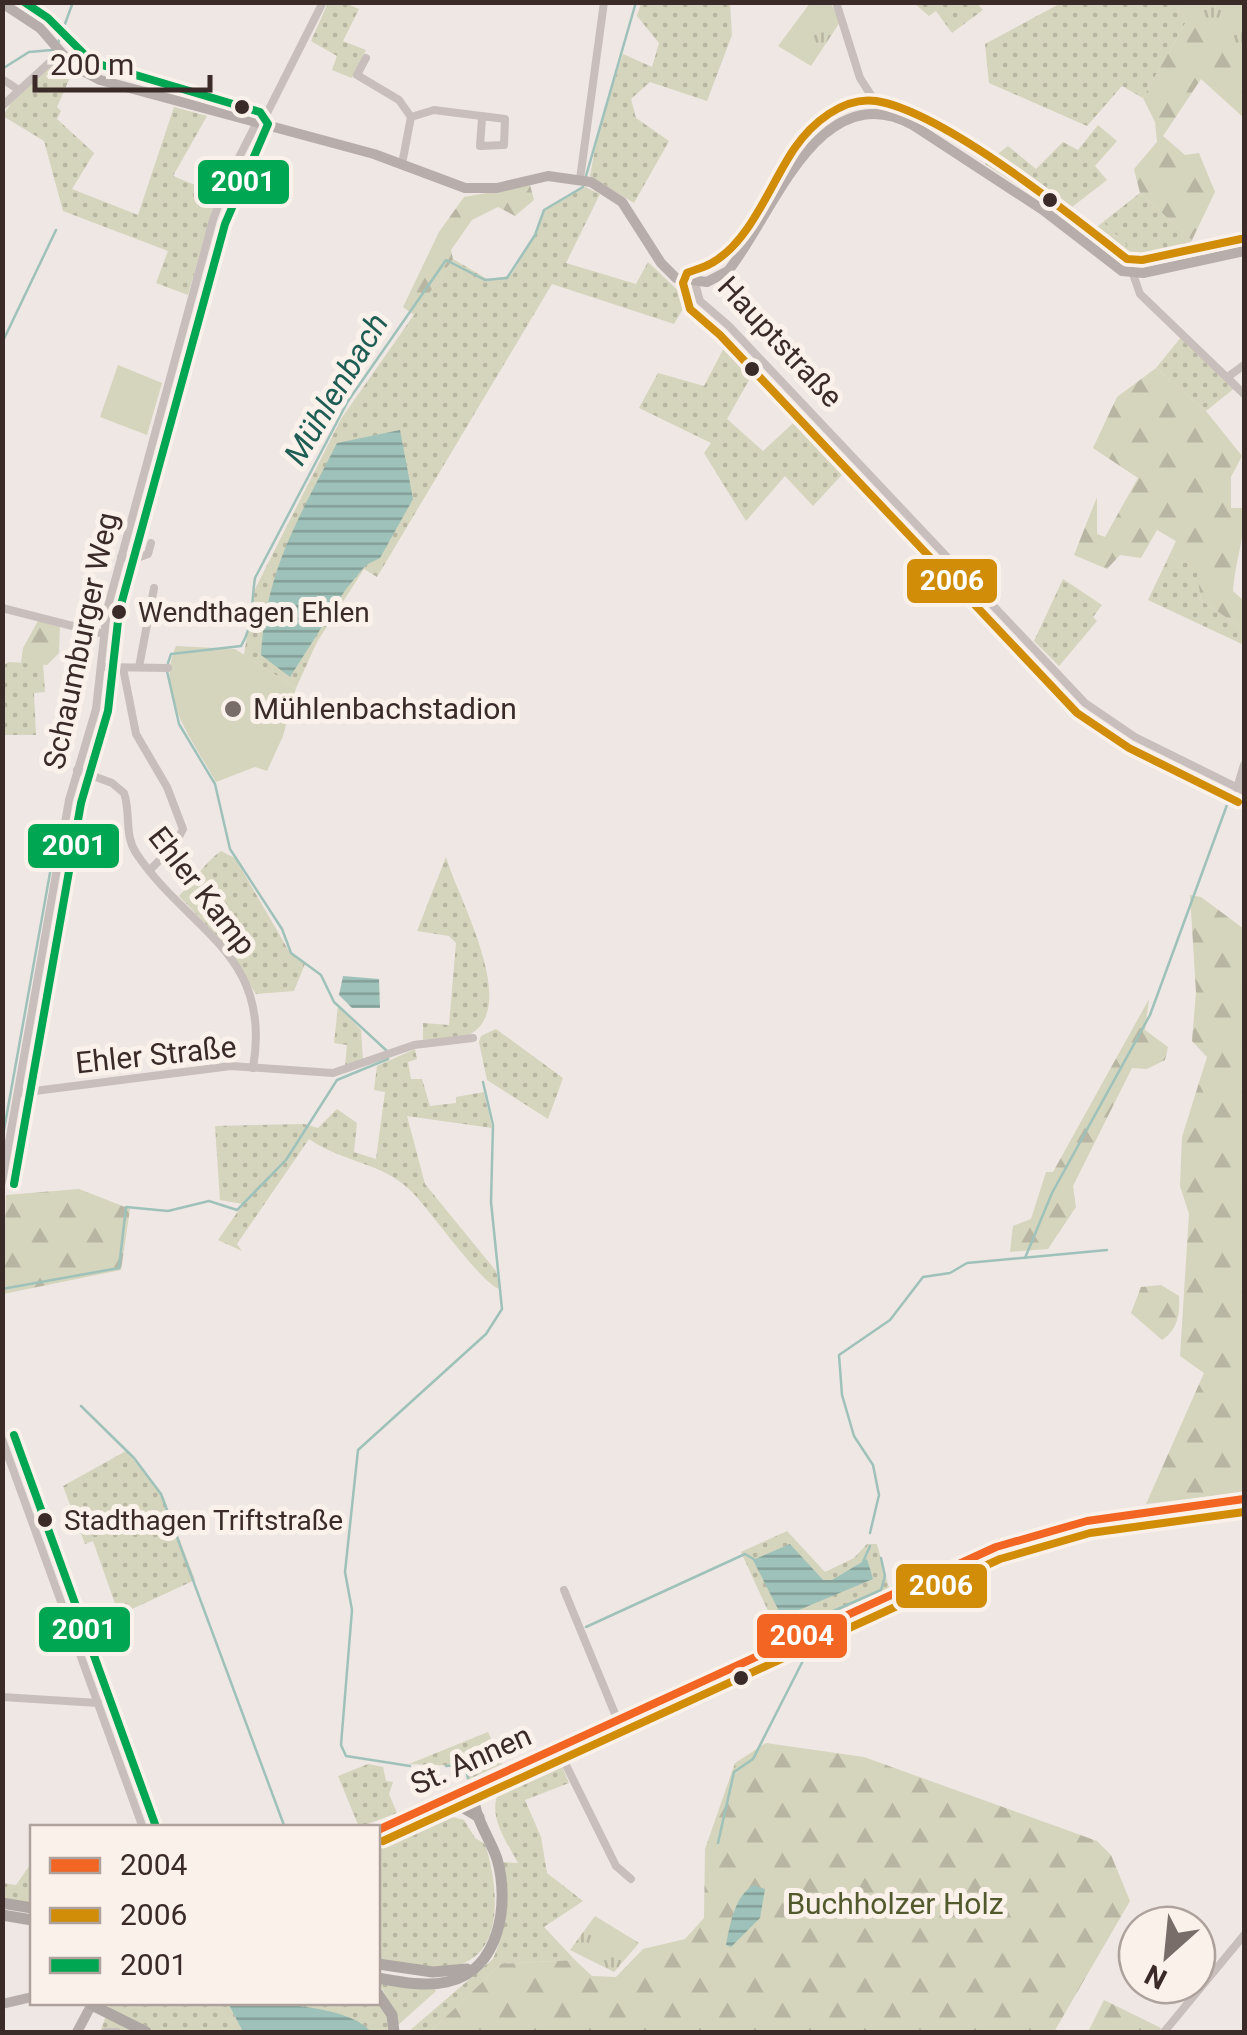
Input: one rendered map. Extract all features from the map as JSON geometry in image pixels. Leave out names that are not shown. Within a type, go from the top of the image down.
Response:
[{"type":"highway","points":[[380,1978],[446,1983],[476,1967],[494,1942],[502,1893],[496,1859],[479,1817],[474,1786]]},
{"type":"highway","points":[[424,1809],[462,1807],[479,1817]]},
{"type":"highway","points":[[2,1903],[30,1908]]},
{"type":"highway","points":[[2,1915],[30,1920]]},
{"type":"highway","points":[[380,1964],[432,1972],[476,1967]]},
{"type":"highway","points":[[380,1997],[392,2015],[394,2032]]},
{"type":"highway","points":[[94,2005],[146,2032]]},
{"type":"main road","points":[[2,3],[40,28],[60,53],[100,80],[402,164],[450,185],[480,190],[548,176],[580,179]]},
{"type":"main road","points":[[695,283],[728,271],[827,129],[854,115],[882,114],[913,125],[1064,224],[1112,265],[1133,274],[1244,251]]},
{"type":"main road","name":"Hauptstraße","points":[[580,179],[622,202],[668,271],[695,283]]},
{"type":"main road","name":"St. Annen","points":[[380,1829],[996,1547],[1087,1521],[1244,1499]]},
{"type":"main road","points":[[2,2004],[30,1998]]},
{"type":"main road","points":[[77,2032],[89,2005]]},
{"type":"street","name":"Schaumburger Weg","points":[[2,1182],[77,770],[96,709],[104,634],[121,557],[217,208],[323,2]]},
{"type":"street","points":[[580,179],[604,2]]},
{"type":"street","points":[[836,2],[860,78],[882,114]]},
{"type":"street","points":[[2,106],[60,53]]},
{"type":"street","points":[[366,58],[356,76],[399,100],[411,117],[402,164]]},
{"type":"street","points":[[2,79],[18,90]]},
{"type":"street","points":[[411,117],[434,110],[508,122],[504,145],[480,146],[482,118]]},
{"type":"street","points":[[1133,274],[1140,294],[1244,394]]},
{"type":"street","name":"Hauptstraße","points":[[695,283],[700,302],[768,366],[1060,680],[1135,737],[1241,790]]},
{"type":"street","points":[[1229,376],[1244,365]]},
{"type":"street","points":[[121,557],[132,560],[148,554],[151,544]]},
{"type":"street","points":[[139,667],[154,588]]},
{"type":"street","points":[[2,608],[104,634]]},
{"type":"street","points":[[101,667],[168,668]]},
{"type":"street","points":[[122,668],[136,734],[166,787],[182,828],[176,842],[150,870]]},
{"type":"street","points":[[1241,790],[1244,766]]},
{"type":"street","name":"Ehler Kamp","points":[[77,770],[112,783],[124,793],[131,843],[150,870],[218,940],[253,996],[252,1068]]},
{"type":"street","name":"Ehler Straße","points":[[18,1093],[232,1066],[333,1073],[414,1045],[473,1038]]},
{"type":"street","points":[[2,1439],[142,1825]]},
{"type":"street","points":[[564,1590],[618,1721]]},
{"type":"street","points":[[2,1697],[98,1704]]},
{"type":"street","points":[[558,1749],[627,1878]]},
{"type":"street","points":[[1164,2032],[1244,1935]]},
{"type":"street","points":[[104,2032],[116,2032]]},
{"type":"green space","points":[[328,3],[345,3],[359,9],[343,41],[366,50],[352,78],[332,70],[337,56],[311,41]]},
{"type":"green space","points":[[641,3],[730,3],[732,35],[707,101],[650,82],[631,99],[636,118],[669,141],[634,203],[590,176],[599,127],[623,54],[652,67],[659,43],[637,16]]},
{"type":"green space","points":[[810,3],[831,3],[840,22],[811,66],[778,46]]},
{"type":"green space","points":[[914,3],[977,3],[983,10],[952,33],[936,11],[929,16]]},
{"type":"green space","points":[[1061,3],[1173,3],[1187,20],[1143,98],[1122,86],[1087,126],[989,83],[985,44]]},
{"type":"green space","points":[[1173,3],[1191,3],[1244,51],[1244,118],[1201,79],[1163,136],[1185,155],[1199,153],[1215,192],[1192,240],[1140,193],[1134,169],[1157,142],[1155,122],[1143,98],[1187,20]]},
{"type":"green space","points":[[1177,3],[1244,3],[1244,63]]},
{"type":"green space","points":[[57,61],[72,73],[57,107],[61,111],[57,119],[94,153],[72,189],[138,215],[174,107],[207,116],[173,176],[217,194],[188,295],[156,283],[168,251],[63,211],[44,141],[3,116],[13,100]]},
{"type":"green space","points":[[1098,125],[1117,141],[1095,166],[1107,180],[1063,214],[985,164],[1008,146],[1036,169],[1063,142],[1078,150]]},
{"type":"green space","points":[[530,185],[534,200],[515,216],[498,207],[472,220],[451,250],[453,259],[414,315],[403,307],[439,232],[464,197]]},
{"type":"green space","points":[[585,187],[600,194],[566,263],[636,284],[648,262],[688,300],[674,324],[552,284],[377,577],[364,569],[317,642],[296,688],[244,655],[254,591],[341,419],[453,259],[489,280],[511,275],[537,232],[544,211]]},
{"type":"green space","points":[[1140,193],[1192,240],[1185,256],[1139,268],[1116,259],[1126,245],[1103,222]]},
{"type":"green space","points":[[1103,222],[1127,245],[1116,259],[1088,234]]},
{"type":"green space","points":[[1182,336],[1236,387],[1206,411],[1156,368]]},
{"type":"green space","points":[[729,338],[757,366],[727,419],[763,451],[803,414],[850,466],[813,506],[785,476],[746,521],[704,453],[711,443],[639,408],[658,373],[704,386]]},
{"type":"green space","points":[[118,365],[162,383],[147,435],[100,417]]},
{"type":"green space","points":[[1156,368],[1206,411],[1242,456],[1231,477],[1231,508],[1244,508],[1233,591],[1244,601],[1244,630],[1201,600],[1196,566],[1169,556],[1176,541],[1157,530],[1141,558],[1120,555],[1107,569],[1074,555],[1097,497],[1097,534],[1105,537],[1138,478],[1093,448],[1117,397]]},
{"type":"green space","points":[[1169,556],[1197,566],[1201,600],[1244,630],[1244,645],[1148,600]]},
{"type":"green space","points":[[1063,579],[1102,605],[1093,617],[1097,621],[1059,666],[1034,641]]},
{"type":"green space","points":[[39,619],[60,624],[59,653],[47,665],[21,663],[23,648]]},
{"type":"green space","name":"Mühlenbachstadion","points":[[176,646],[235,649],[296,688],[283,736],[267,771],[255,767],[216,782],[173,700],[170,664]]},
{"type":"green space","points":[[9,662],[43,664],[45,692],[34,693],[36,735],[3,735],[2,666]]},
{"type":"green space","points":[[221,851],[235,858],[290,953],[305,964],[294,991],[256,994],[218,937],[179,896]]},
{"type":"green space","points":[[446,857],[480,947],[489,996],[486,1016],[475,1031],[457,1038],[423,1040],[423,1023],[449,1025],[456,943],[449,936],[417,931]]},
{"type":"green space","points":[[1190,895],[1201,897],[1244,929],[1244,1492],[1146,1504],[1204,1373],[1180,1356],[1189,1214],[1180,1186],[1182,1137],[1207,1057],[1192,1041],[1196,992]]},
{"type":"green space","points":[[1149,999],[1145,1030],[1168,1047],[1165,1060],[1147,1069],[1132,1068],[1073,1186],[1076,1207],[1048,1249],[1010,1252],[1013,1226],[1031,1219],[1046,1172],[1053,1172]]},
{"type":"green space","points":[[338,1006],[361,1030],[363,1060],[345,1066],[347,1045],[334,1043]]},
{"type":"green space","points":[[496,1029],[563,1078],[548,1119],[487,1080],[479,1042],[481,1036]]},
{"type":"green space","points":[[415,1049],[417,1059],[408,1062],[411,1079],[422,1079],[430,1106],[456,1103],[456,1097],[484,1092],[492,1128],[407,1116],[425,1184],[496,1271],[500,1289],[482,1275],[401,1182],[309,1139],[237,1244],[242,1251],[218,1240],[243,1204],[220,1200],[215,1126],[304,1124],[318,1128],[337,1109],[357,1123],[354,1152],[376,1159],[385,1092],[374,1090],[377,1066]]},
{"type":"green space","points":[[79,1189],[130,1209],[121,1270],[3,1294],[6,1195]]},
{"type":"green space","points":[[1161,1285],[1179,1296],[1175,1326],[1162,1340],[1131,1313],[1141,1287]]},
{"type":"green space","points":[[126,1451],[162,1493],[195,1580],[119,1615],[93,1541],[85,1544],[63,1486]]},
{"type":"green space","points":[[787,1531],[825,1572],[854,1558],[867,1544],[877,1544],[889,1588],[780,1637],[741,1552]]},
{"type":"green space","points":[[488,1732],[502,1764],[467,1780],[465,1766],[409,1764]]},
{"type":"green space","name":"Buchholzer Holz","points":[[766,1743],[864,1757],[1097,1841],[1111,1855],[1130,1901],[1128,1905],[1117,1905],[1117,1923],[1054,2032],[430,2032],[501,1964],[575,1960],[592,1976],[616,1977],[643,1949],[685,1939],[704,1918],[705,1849],[735,1763]]},
{"type":"green space","points":[[560,1762],[569,1783],[525,1800],[541,1837],[547,1873],[583,1901],[544,1927],[575,1960],[501,1964],[430,2032],[408,2032],[493,1959],[498,1947],[504,1911],[501,1862],[518,1863],[497,1819],[499,1791]]},
{"type":"green space","points":[[368,1764],[383,1767],[386,1781],[393,1782],[389,1794],[397,1813],[358,1825],[338,1776]]},
{"type":"green space","points":[[449,1816],[464,1820],[475,1838],[485,1844],[493,1877],[494,1914],[484,1947],[472,1959],[446,1968],[380,1959],[380,1841]]},
{"type":"green space","points":[[30,1865],[30,1903],[3,1898],[2,1883],[16,1885]]},
{"type":"green space","points":[[595,1916],[639,1943],[614,1972],[570,1950]]},
{"type":"green space","points":[[380,1982],[435,1989],[398,2025]]},
{"type":"green space","points":[[1104,2000],[1161,2028],[1159,2032],[1088,2032]]},
{"type":"green space","points":[[110,2005],[229,2005],[243,2032],[100,2032]]},
{"type":"green space","points":[[284,2005],[380,2005],[389,2016],[391,2032],[371,2032],[346,2016]]},
{"type":"water","points":[[400,430],[413,499],[380,558],[366,565],[346,589],[290,677],[261,655],[277,570],[298,520],[337,443]]},
{"type":"water","points":[[343,976],[379,979],[380,1008],[352,1008],[339,995]]},
{"type":"water","points":[[790,1544],[823,1580],[832,1580],[867,1559],[873,1579],[782,1617],[753,1560]]},
{"type":"water","points":[[754,1885],[765,1889],[760,1918],[731,1947],[726,1945],[738,1903]]},
{"type":"water","points":[[229,2005],[290,2005],[326,2010],[360,2023],[371,2032],[243,2032]]},
{"type":"waterway","points":[[58,43],[73,2]]},
{"type":"waterway","name":"Mühlenbach","points":[[586,176],[636,2]]},
{"type":"waterway","points":[[2,69],[29,52],[52,50]]},
{"type":"waterway","name":"Mühlenbach","points":[[168,663],[171,654],[241,646],[250,622],[255,578],[348,401],[446,260],[485,280],[507,278],[535,235],[544,210],[583,187]]},
{"type":"waterway","points":[[2,343],[56,230]]},
{"type":"waterway","name":"Mühlenbach","points":[[167,671],[179,724],[215,784],[230,849],[282,929],[291,953],[321,975],[334,1002],[387,1051]]},
{"type":"waterway","points":[[1025,1258],[1052,1193],[1150,1015],[1231,794]]},
{"type":"waterway","points":[[2,1141],[55,845]]},
{"type":"waterway","name":"Mühlenbach","points":[[2,1289],[119,1268],[126,1207],[168,1211],[209,1201],[237,1210],[286,1160],[337,1080],[388,1059]]},
{"type":"waterway","points":[[410,1766],[346,1756],[341,1745],[352,1610],[345,1572],[358,1450],[486,1334],[502,1309],[491,1202],[493,1125],[483,1082]]},
{"type":"waterway","points":[[870,1533],[879,1495],[873,1465],[854,1436],[842,1395],[839,1355],[890,1320],[923,1277],[950,1273],[967,1263],[1107,1250]]},
{"type":"waterway","points":[[81,1406],[134,1458],[161,1494],[284,1825]]},
{"type":"waterway","points":[[863,1562],[870,1546]]},
{"type":"waterway","points":[[586,1627],[745,1554],[757,1561]]},
{"type":"waterway","points":[[813,1620],[881,1590],[885,1576],[881,1558]]},
{"type":"waterway","points":[[718,1843],[734,1772],[753,1759],[812,1643],[866,1616]]},
{"type":"waterway","points":[[446,1766],[465,1765],[468,1778]]},
{"type":"transit line","name":"2001","points":[[14,1184],[81,803],[108,711],[119,612],[225,224],[268,124],[260,112],[92,62],[48,18],[24,2]]},
{"type":"transit line","name":"2006","points":[[1238,802],[1129,748],[1077,713],[720,335],[690,309],[683,283],[687,273],[712,263],[739,239],[809,130],[840,107],[864,101],[903,109],[970,144],[1127,259],[1142,260],[1241,239]]},
{"type":"transit line","name":"2001","points":[[14,1435],[155,1824]]},
{"type":"transit line","name":"2004","points":[[380,1829],[996,1547],[1087,1521],[1244,1499]]},
{"type":"transit line","name":"2006","points":[[383,1841],[1000,1559],[1090,1533],[1244,1512]]},
{"type":"place","name":"Wendthagen Ehlen","points":[[119,612]]},
{"type":"place","name":"Mühlenbachstadion","points":[[233,709]]},
{"type":"place","name":"Stadthagen Triftstraße","points":[[45,1520]]}]
